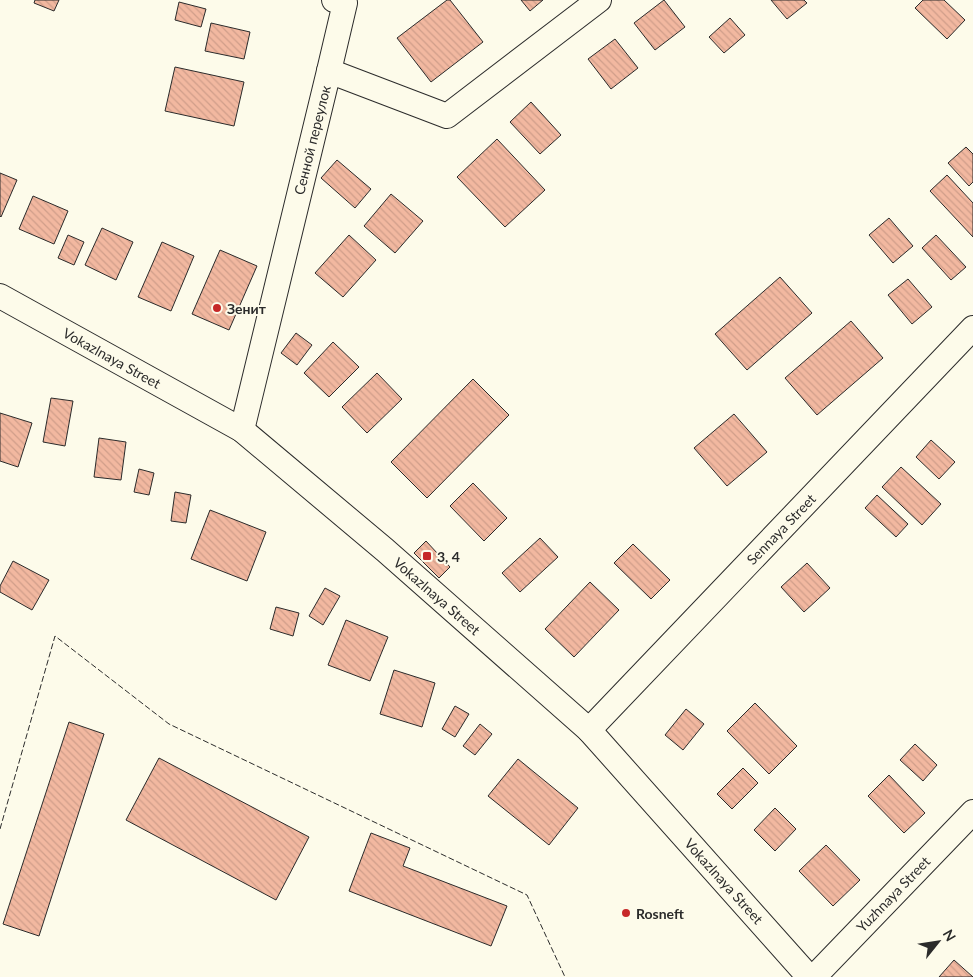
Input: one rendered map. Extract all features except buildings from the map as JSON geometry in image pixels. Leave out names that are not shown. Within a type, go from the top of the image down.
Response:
[{"type":"street","points":[[329,71],[345,3],[334,0]]},
{"type":"street","name":"Сенной переулок","points":[[242,430],[329,71],[447,116],[599,0]]},
{"type":"street","name":"Vokazlnaya Street","points":[[0,296],[242,430],[392,556],[589,730],[809,977]]},
{"type":"street","name":"Sennaya Street","points":[[589,730],[973,328]]},
{"type":"street","name":"Yuzhnaya Street","points":[[814,977],[973,812]]},
{"type":"fence","points":[[0,829],[55,636],[169,724],[527,895],[565,977]]},
{"type":"place","name":"Зенит","points":[[217,308]]},
{"type":"place","name":"3, 4","points":[[427,556]]},
{"type":"place","name":"Rosneft","points":[[626,913]]}]
